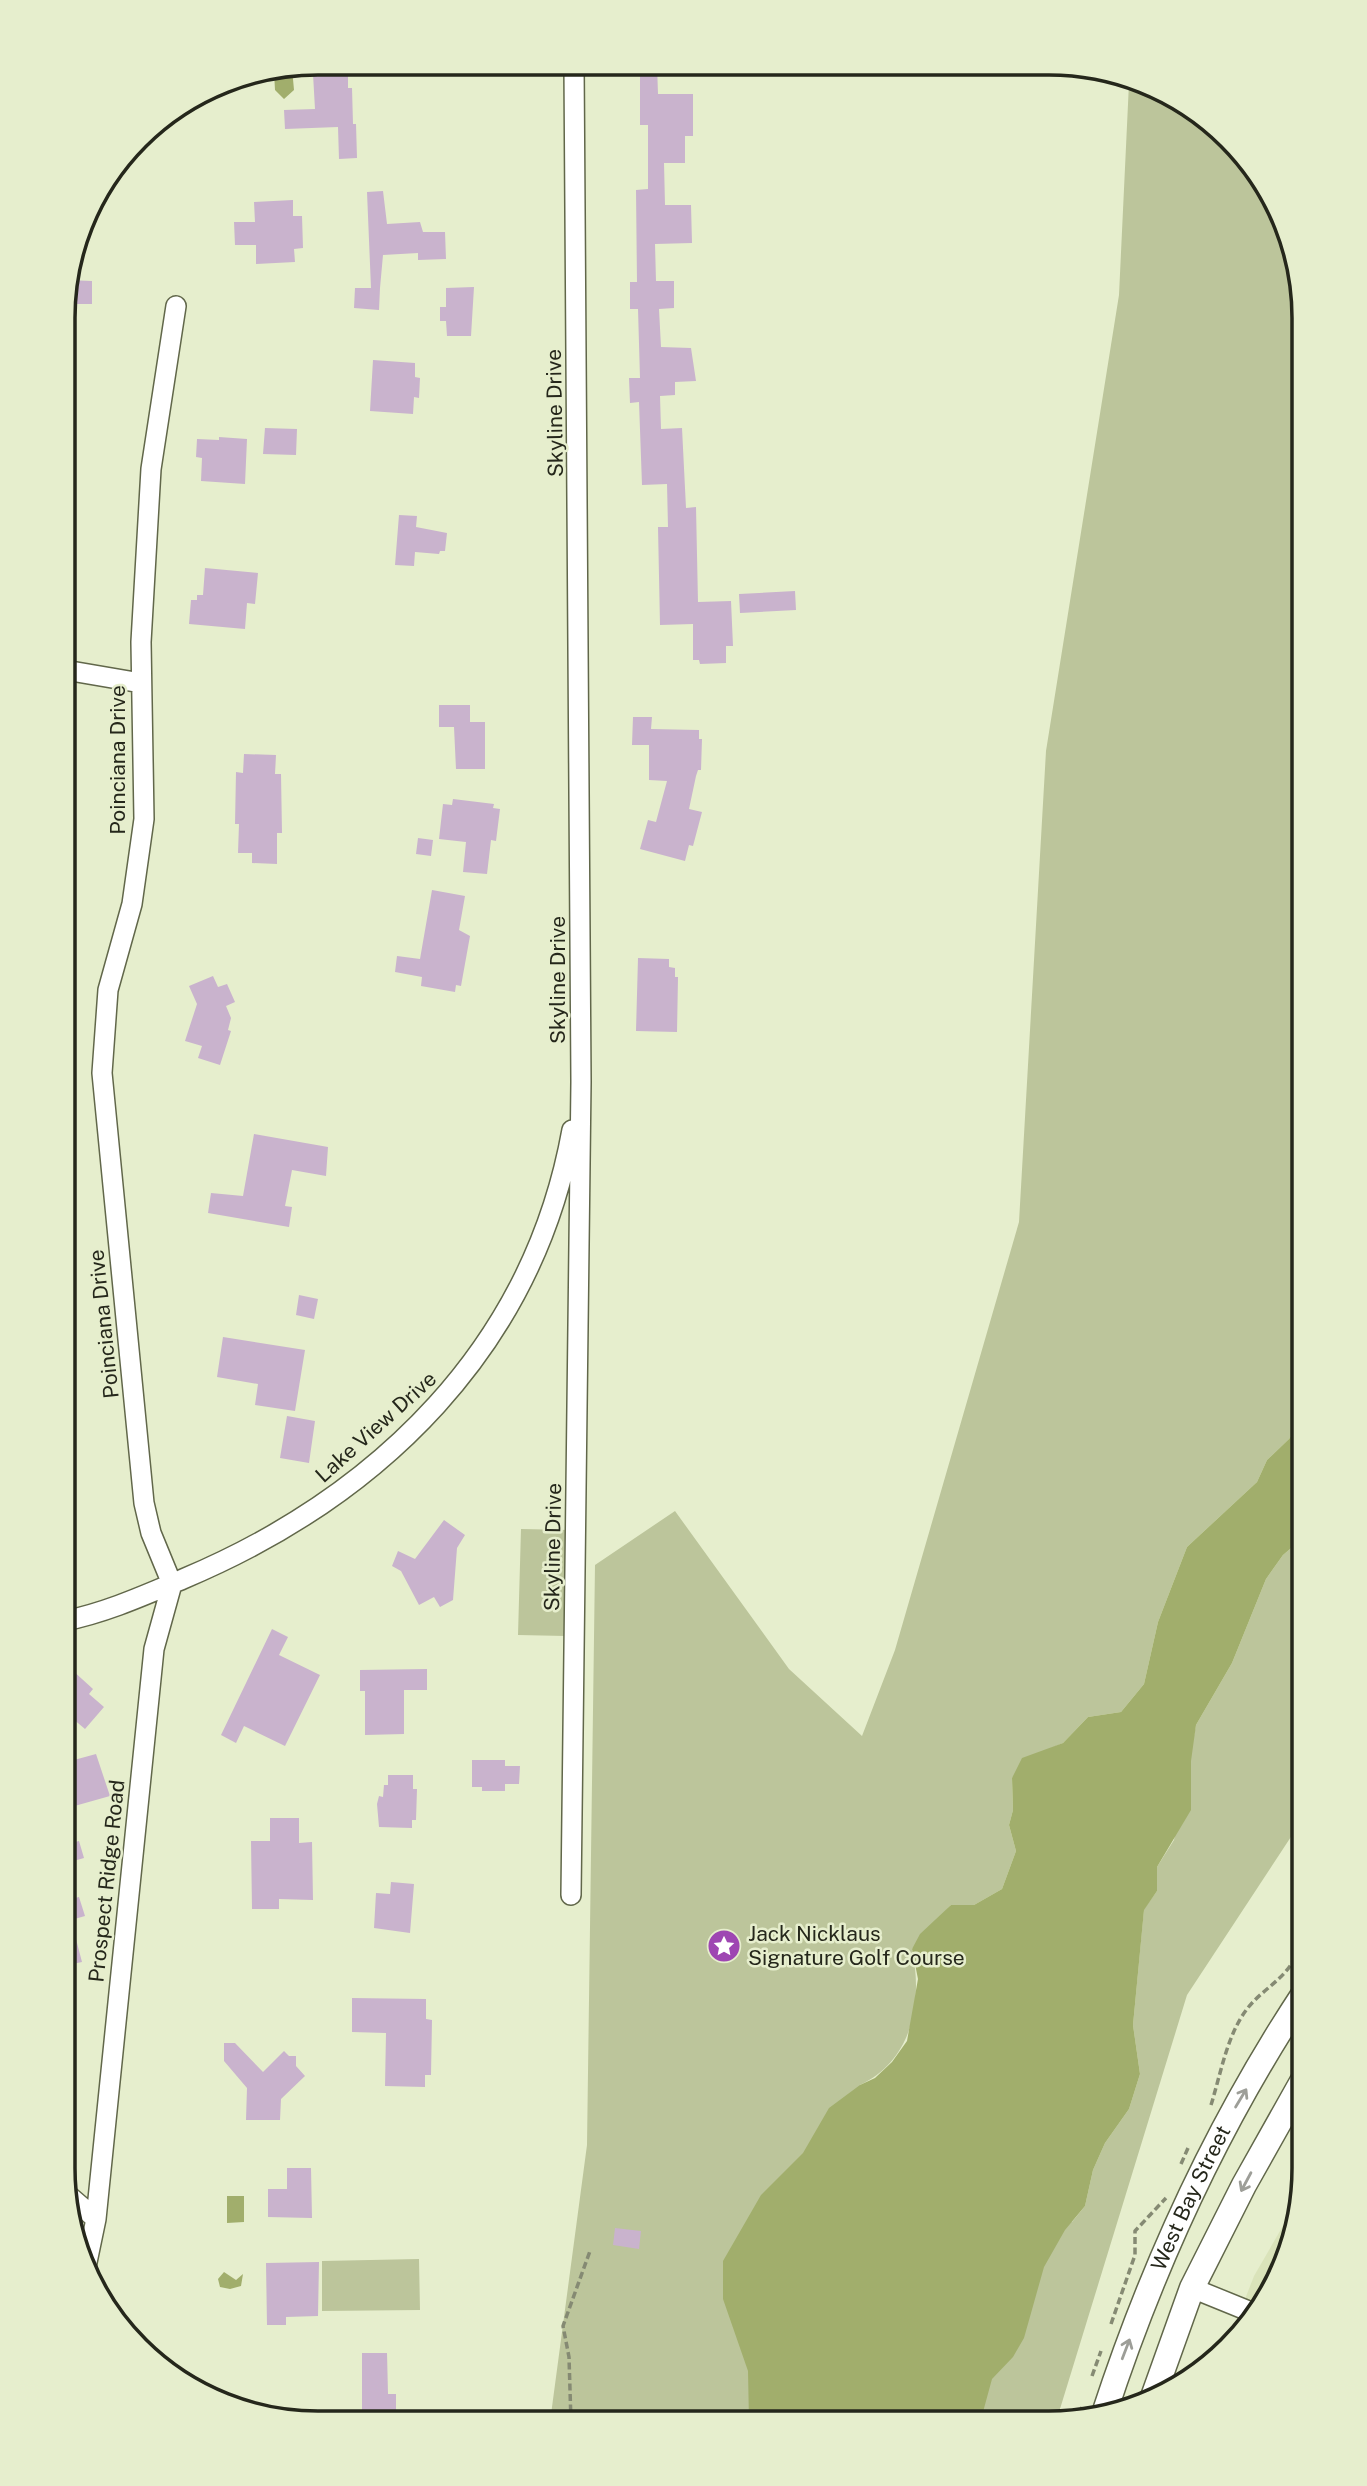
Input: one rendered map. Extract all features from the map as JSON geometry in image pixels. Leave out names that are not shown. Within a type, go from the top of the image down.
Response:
[{"type":"main road","name":"West Bay Street","points":[[1108,2403],[1149,2289],[1202,2174],[1233,2112],[1291,2015]]},
{"type":"main road","name":"West Bay Street","points":[[1158,2384],[1192,2288],[1244,2185],[1291,2101]]},
{"type":"street","name":"Skyline Drive","points":[[571,1895],[581,1082],[574,76]]},
{"type":"street","name":"Poinciana Drive","points":[[172,1584],[151,1533],[144,1503],[102,1073],[108,990],[132,904],[144,819],[141,683],[151,469],[176,306]]},
{"type":"street","points":[[75,672],[141,683]]},
{"type":"street","name":"Lake View Drive","points":[[75,1618],[125,1603],[172,1584],[254,1547],[295,1524],[342,1492],[446,1398],[505,1310],[540,1241],[570,1142],[581,1082]]},
{"type":"street","name":"Prospect Ridge Road","points":[[90,2250],[96,2219],[153,1662],[163,1610],[172,1584]]},
{"type":"street","points":[[79,2204],[96,2219]]},
{"type":"street","points":[[1192,2288],[1245,2310]]},
{"type":"path","points":[[571,2411],[569,2357],[563,2326],[590,2251]]},
{"type":"shaded area","points":[[293,77],[294,90],[284,99],[275,90],[274,80]]},
{"type":"shaded area","points":[[1129,89],[1184,116],[1231,158],[1251,183],[1279,240],[1291,303],[1291,1436],[1267,1460],[1257,1482],[1187,1547],[1158,1622],[1144,1684],[1121,1712],[1088,1717],[1063,1743],[1044,1751],[1012,1778],[1013,1810],[1009,1825],[1016,1851],[1002,1889],[974,1905],[951,1905],[912,1949],[916,1989],[910,2027],[903,2045],[892,2061],[860,2085],[1072,2222],[1085,2206],[1093,2170],[1105,2143],[1129,2109],[1140,2074],[1133,2025],[1144,1909],[1157,1891],[1157,1867],[1174,1840],[1196,1725],[1232,1663],[1266,1579],[1291,1548],[1291,1836],[1187,1995],[1060,2410],[551,2411],[587,2145],[595,1565],[675,1511],[789,1669],[862,1736],[895,1650],[1019,1222],[1046,751],[1119,295]]},
{"type":"shaded area","points":[[1291,1436],[1291,1548],[1266,1579],[1232,1663],[1196,1725],[1191,1761],[1191,1810],[1157,1867],[1157,1891],[1144,1910],[1133,2025],[1140,2074],[1129,2109],[1105,2143],[1093,2170],[1085,2206],[1065,2230],[1044,2267],[1024,2338],[1013,2357],[992,2379],[983,2411],[749,2411],[748,2371],[723,2299],[723,2261],[761,2195],[803,2153],[829,2108],[860,2085],[875,2078],[892,2062],[907,2041],[918,1979],[912,1949],[920,1934],[951,1905],[974,1905],[1002,1889],[1016,1851],[1009,1825],[1013,1810],[1012,1778],[1022,1758],[1063,1743],[1088,1717],[1121,1712],[1144,1684],[1158,1622],[1187,1547],[1257,1482],[1267,1460]]},
{"type":"shaded area","points":[[521,1529],[569,1530],[566,1636],[518,1635]]},
{"type":"shaded area","points":[[227,2196],[244,2196],[244,2222],[227,2223]]},
{"type":"shaded area","points":[[1285,2222],[1267,2275],[1237,2321],[1254,2276]]},
{"type":"shaded area","points":[[419,2259],[420,2310],[322,2311],[322,2261]]},
{"type":"shaded area","points":[[224,2272],[236,2280],[243,2274],[241,2286],[230,2289],[220,2287],[218,2279]]},
{"type":"building","points":[[313,76],[348,76],[348,88],[352,88],[353,124],[356,124],[357,158],[339,159],[338,127],[285,129],[284,110],[315,109]]},
{"type":"building","points":[[640,76],[657,76],[658,94],[693,94],[693,136],[685,136],[685,163],[664,163],[665,205],[691,205],[692,243],[655,244],[656,281],[674,281],[674,308],[659,309],[661,347],[691,348],[696,381],[675,382],[675,395],[660,396],[661,429],[682,428],[686,508],[696,507],[698,602],[731,601],[733,646],[726,646],[726,663],[700,664],[699,660],[693,660],[693,624],[660,625],[658,527],[668,527],[667,484],[642,485],[639,402],[630,403],[629,378],[640,378],[638,309],[630,309],[630,282],[637,282],[636,190],[648,189],[648,125],[640,125]]},
{"type":"building","points":[[383,191],[387,224],[420,222],[423,232],[445,232],[446,259],[418,260],[418,253],[383,255],[380,288],[371,288],[367,192]]},
{"type":"building","points":[[293,200],[293,216],[302,216],[303,248],[294,249],[295,262],[256,264],[256,245],[235,245],[234,222],[255,222],[254,202]]},
{"type":"building","points":[[78,280],[92,281],[92,304],[76,304]]},
{"type":"building","points":[[474,287],[471,336],[447,336],[446,321],[440,321],[440,307],[446,307],[446,288]]},
{"type":"building","points":[[355,288],[380,288],[379,310],[354,308]]},
{"type":"building","points":[[373,360],[415,363],[415,377],[420,378],[419,398],[414,397],[413,414],[370,411]]},
{"type":"building","points":[[265,428],[297,429],[296,455],[263,454]]},
{"type":"building","points":[[219,437],[247,439],[245,484],[201,481],[202,458],[196,457],[197,439],[219,440]]},
{"type":"building","points":[[399,515],[417,516],[416,527],[447,533],[445,551],[440,551],[439,554],[415,552],[414,566],[395,565]]},
{"type":"building","points":[[205,568],[258,573],[255,604],[247,603],[245,629],[189,624],[191,600],[197,600],[197,595],[203,595]]},
{"type":"building","points":[[795,591],[796,610],[740,613],[739,594]]},
{"type":"building","points":[[439,705],[470,705],[470,722],[485,722],[485,769],[456,769],[454,727],[439,727]]},
{"type":"building","points":[[633,717],[652,717],[651,729],[699,730],[699,739],[702,739],[701,770],[698,770],[696,776],[689,809],[702,812],[693,846],[689,845],[685,861],[640,849],[648,820],[656,822],[667,781],[649,780],[649,745],[632,745]]},
{"type":"building","points":[[244,754],[276,755],[275,774],[281,774],[282,833],[277,833],[277,864],[252,863],[252,853],[238,853],[239,824],[235,824],[236,772],[243,773]]},
{"type":"building","points":[[453,799],[494,804],[493,808],[500,809],[496,841],[491,840],[487,874],[463,872],[466,842],[439,839],[443,804],[452,805]]},
{"type":"building","points":[[418,838],[433,840],[431,856],[416,854]]},
{"type":"building","points":[[432,890],[465,896],[459,930],[470,936],[461,986],[456,985],[455,992],[421,986],[422,977],[395,972],[397,956],[420,959]]},
{"type":"building","points":[[638,958],[669,959],[669,967],[675,968],[675,977],[678,977],[677,1032],[636,1031]]},
{"type":"building","points":[[213,976],[218,987],[227,984],[235,1002],[226,1006],[231,1018],[228,1030],[231,1031],[220,1065],[198,1058],[202,1046],[185,1041],[197,1004],[189,986]]},
{"type":"building","points":[[254,1134],[328,1147],[326,1176],[292,1170],[285,1206],[292,1207],[289,1227],[208,1213],[211,1193],[243,1196]]},
{"type":"building","points":[[299,1295],[318,1299],[314,1319],[296,1315]]},
{"type":"building","points":[[223,1337],[305,1350],[295,1411],[255,1405],[258,1384],[217,1377]]},
{"type":"building","points":[[287,1416],[315,1421],[309,1463],[280,1458]]},
{"type":"building","points":[[444,1520],[465,1535],[457,1548],[453,1600],[440,1607],[434,1597],[419,1605],[401,1571],[392,1566],[398,1551],[415,1559]]},
{"type":"building","points":[[272,1629],[288,1637],[279,1655],[320,1675],[285,1746],[244,1726],[236,1743],[221,1735]]},
{"type":"building","points":[[427,1669],[427,1690],[404,1690],[404,1734],[365,1735],[365,1691],[360,1691],[360,1670]]},
{"type":"building","points":[[75,1673],[93,1689],[89,1694],[104,1707],[85,1729],[75,1721]]},
{"type":"building","points":[[96,1754],[110,1796],[75,1806],[75,1760]]},
{"type":"building","points":[[472,1760],[505,1760],[505,1766],[520,1766],[519,1784],[505,1784],[505,1791],[482,1791],[482,1787],[472,1787]]},
{"type":"building","points":[[388,1775],[413,1775],[413,1789],[417,1789],[416,1820],[412,1820],[412,1828],[379,1827],[377,1804],[379,1796],[383,1797],[384,1785],[388,1785]]},
{"type":"building","points":[[270,1818],[299,1818],[299,1843],[312,1842],[313,1900],[279,1899],[279,1909],[252,1909],[251,1841],[270,1841]]},
{"type":"building","points":[[79,1841],[84,1858],[75,1861],[75,1842]]},
{"type":"building","points":[[391,1882],[414,1884],[410,1933],[374,1928],[376,1893],[390,1894]]},
{"type":"building","points":[[79,1897],[85,1916],[75,1919],[75,1898]]},
{"type":"building","points":[[75,1935],[82,1962],[75,1963]]},
{"type":"building","points":[[352,1998],[426,1999],[426,2019],[432,2020],[431,2075],[425,2075],[425,2087],[385,2086],[386,2033],[352,2032]]},
{"type":"building","points":[[224,2043],[235,2043],[263,2072],[284,2051],[289,2056],[296,2056],[296,2066],[305,2076],[281,2099],[280,2120],[246,2120],[247,2088],[224,2061]]},
{"type":"building","points":[[287,2168],[311,2168],[312,2218],[268,2217],[268,2189],[287,2189]]},
{"type":"building","points":[[615,2228],[641,2231],[639,2249],[613,2245]]},
{"type":"building","points":[[319,2262],[318,2316],[286,2317],[286,2325],[267,2325],[266,2263]]},
{"type":"building","points":[[362,2353],[387,2353],[388,2394],[396,2394],[396,2411],[362,2411]]},
{"type":"place","name":"Jack Nicklaus Signature Golf Course","points":[[724,1946]]}]
